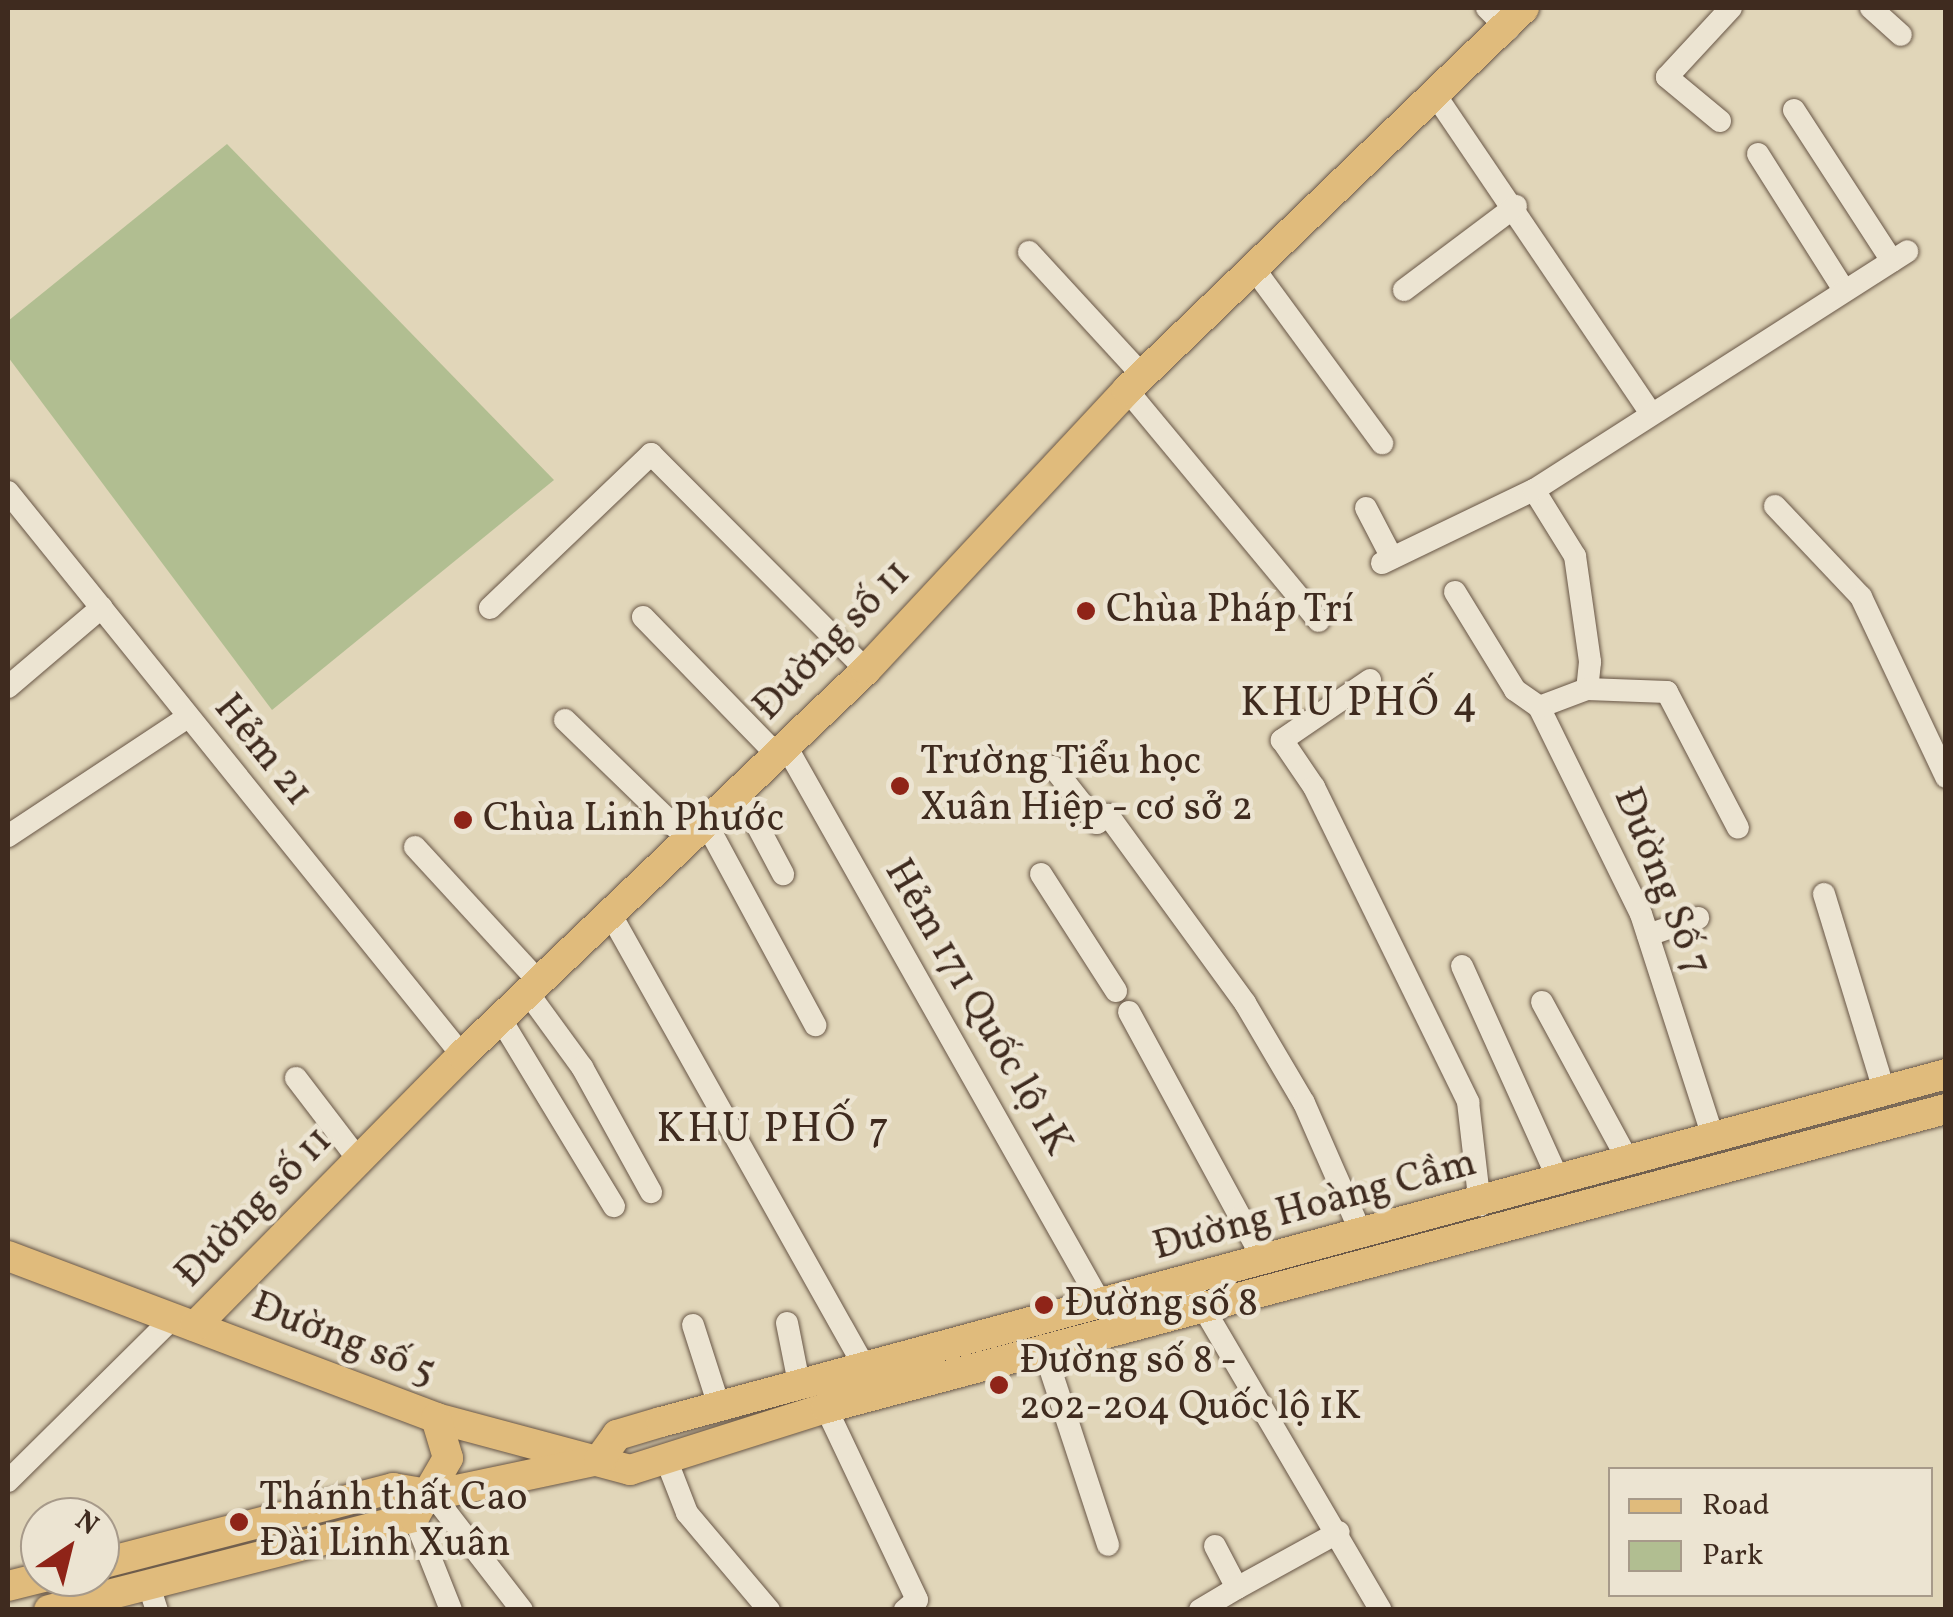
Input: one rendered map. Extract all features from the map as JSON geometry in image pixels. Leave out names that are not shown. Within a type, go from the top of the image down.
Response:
[{"type":"main road","name":"Đường số 11","points":[[184,1322],[866,670],[1134,383],[1434,93],[1506,15]]},
{"type":"main road","name":"Đường Hoàng Cầm","points":[[599,1460],[618,1435],[799,1383],[1102,1304],[1195,1294],[1263,1258],[1480,1205],[1946,1074]]},
{"type":"main road","name":"Đường Hoàng Cầm","points":[[53,1609],[153,1598],[424,1506],[599,1460],[630,1470],[826,1408],[1044,1350],[1195,1294],[1946,1109]]},
{"type":"main road","name":"Đường số 5","points":[[8,1256],[436,1418],[599,1460]]},
{"type":"main road","points":[[424,1506],[448,1458],[436,1418]]},
{"type":"main road","name":"Đường Hoàng Cầm","points":[[120,1559],[393,1488],[424,1506]]},
{"type":"street","points":[[1720,122],[1667,77],[1731,8]]},
{"type":"street","points":[[1870,8],[1901,35]]},
{"type":"street","points":[[1434,93],[1516,206],[1648,411]]},
{"type":"street","points":[[1366,508],[1387,560],[1534,490],[1648,411],[1899,256],[1794,110]]},
{"type":"street","points":[[1758,154],[1844,290]]},
{"type":"street","points":[[1404,290],[1516,206]]},
{"type":"street","points":[[1029,252],[1320,621]]},
{"type":"street","points":[[1252,266],[1382,443]]},
{"type":"street","points":[[490,608],[650,454],[866,670]]},
{"type":"street","points":[[1534,490],[1575,556],[1587,689]]},
{"type":"street","name":"Hẻm 21","points":[[9,496],[462,1055]]},
{"type":"street","points":[[1775,506],[1860,597],[1946,777]]},
{"type":"street","points":[[1454,592],[1516,690],[1540,707],[1587,689],[1666,692],[1738,828]]},
{"type":"street","points":[[8,687],[102,607]]},
{"type":"street","name":"Hẻm 171 Quốc lộ 1K","points":[[643,617],[782,752],[1102,1304]]},
{"type":"street","points":[[1370,680],[1282,740],[1314,786],[1468,1102],[1480,1205]]},
{"type":"street","name":"Đường Số 7","points":[[1540,707],[1648,934],[1714,1140]]},
{"type":"street","points":[[8,836],[186,718]]},
{"type":"street","points":[[565,720],[697,831],[815,1025]]},
{"type":"street","points":[[1053,767],[1097,823],[1108,814],[1245,1002],[1304,1103],[1360,1233]]},
{"type":"street","points":[[740,793],[783,874]]},
{"type":"street","points":[[415,847],[533,987],[582,1066],[651,1192]]},
{"type":"street","points":[[1041,874],[1116,991]]},
{"type":"street","points":[[1824,894],[1885,1094]]},
{"type":"street","points":[[611,915],[864,1366]]},
{"type":"street","points":[[1648,934],[1698,918]]},
{"type":"street","points":[[1462,966],[1560,1182]]},
{"type":"street","points":[[1542,1002],[1630,1164]]},
{"type":"street","points":[[1129,1012],[1263,1258]]},
{"type":"street","points":[[500,1018],[614,1206]]},
{"type":"street","points":[[296,1078],[358,1159]]},
{"type":"street","points":[[1195,1294],[1339,1532],[1381,1610]]},
{"type":"street","points":[[8,1481],[184,1322]]},
{"type":"street","points":[[787,1323],[799,1383]]},
{"type":"street","points":[[693,1326],[720,1406]]},
{"type":"street","points":[[1044,1350],[1108,1545]]},
{"type":"street","points":[[826,1408],[918,1606]]},
{"type":"street","points":[[666,1459],[687,1513],[770,1610]]},
{"type":"street","points":[[424,1506],[451,1610]]},
{"type":"street","points":[[424,1506],[522,1610]]},
{"type":"street","points":[[1200,1610],[1339,1532]]},
{"type":"street","points":[[1215,1546],[1237,1588]]},
{"type":"green space","points":[[227,144],[554,480],[272,710],[8,357],[8,321]]},
{"type":"place","name":"Chùa Pháp Trí","points":[[1086,611]]},
{"type":"place","name":"Trường Tiểu học Xuân Hiệp - cơ sở 2","points":[[900,786]]},
{"type":"place","name":"Chùa Linh Phước","points":[[463,820]]},
{"type":"place","name":"Đường số 8","points":[[1044,1305]]},
{"type":"place","name":"Đường số 8 - 202-204 Quốc lộ 1K","points":[[999,1385]]},
{"type":"place","name":"Thánh thất Cao Đài Linh Xuân","points":[[239,1522]]},
{"type":"district","name":"KHU PHỐ 4","points":[[1360,705]]},
{"type":"district","name":"KHU PHỐ 7","points":[[774,1131]]}]
